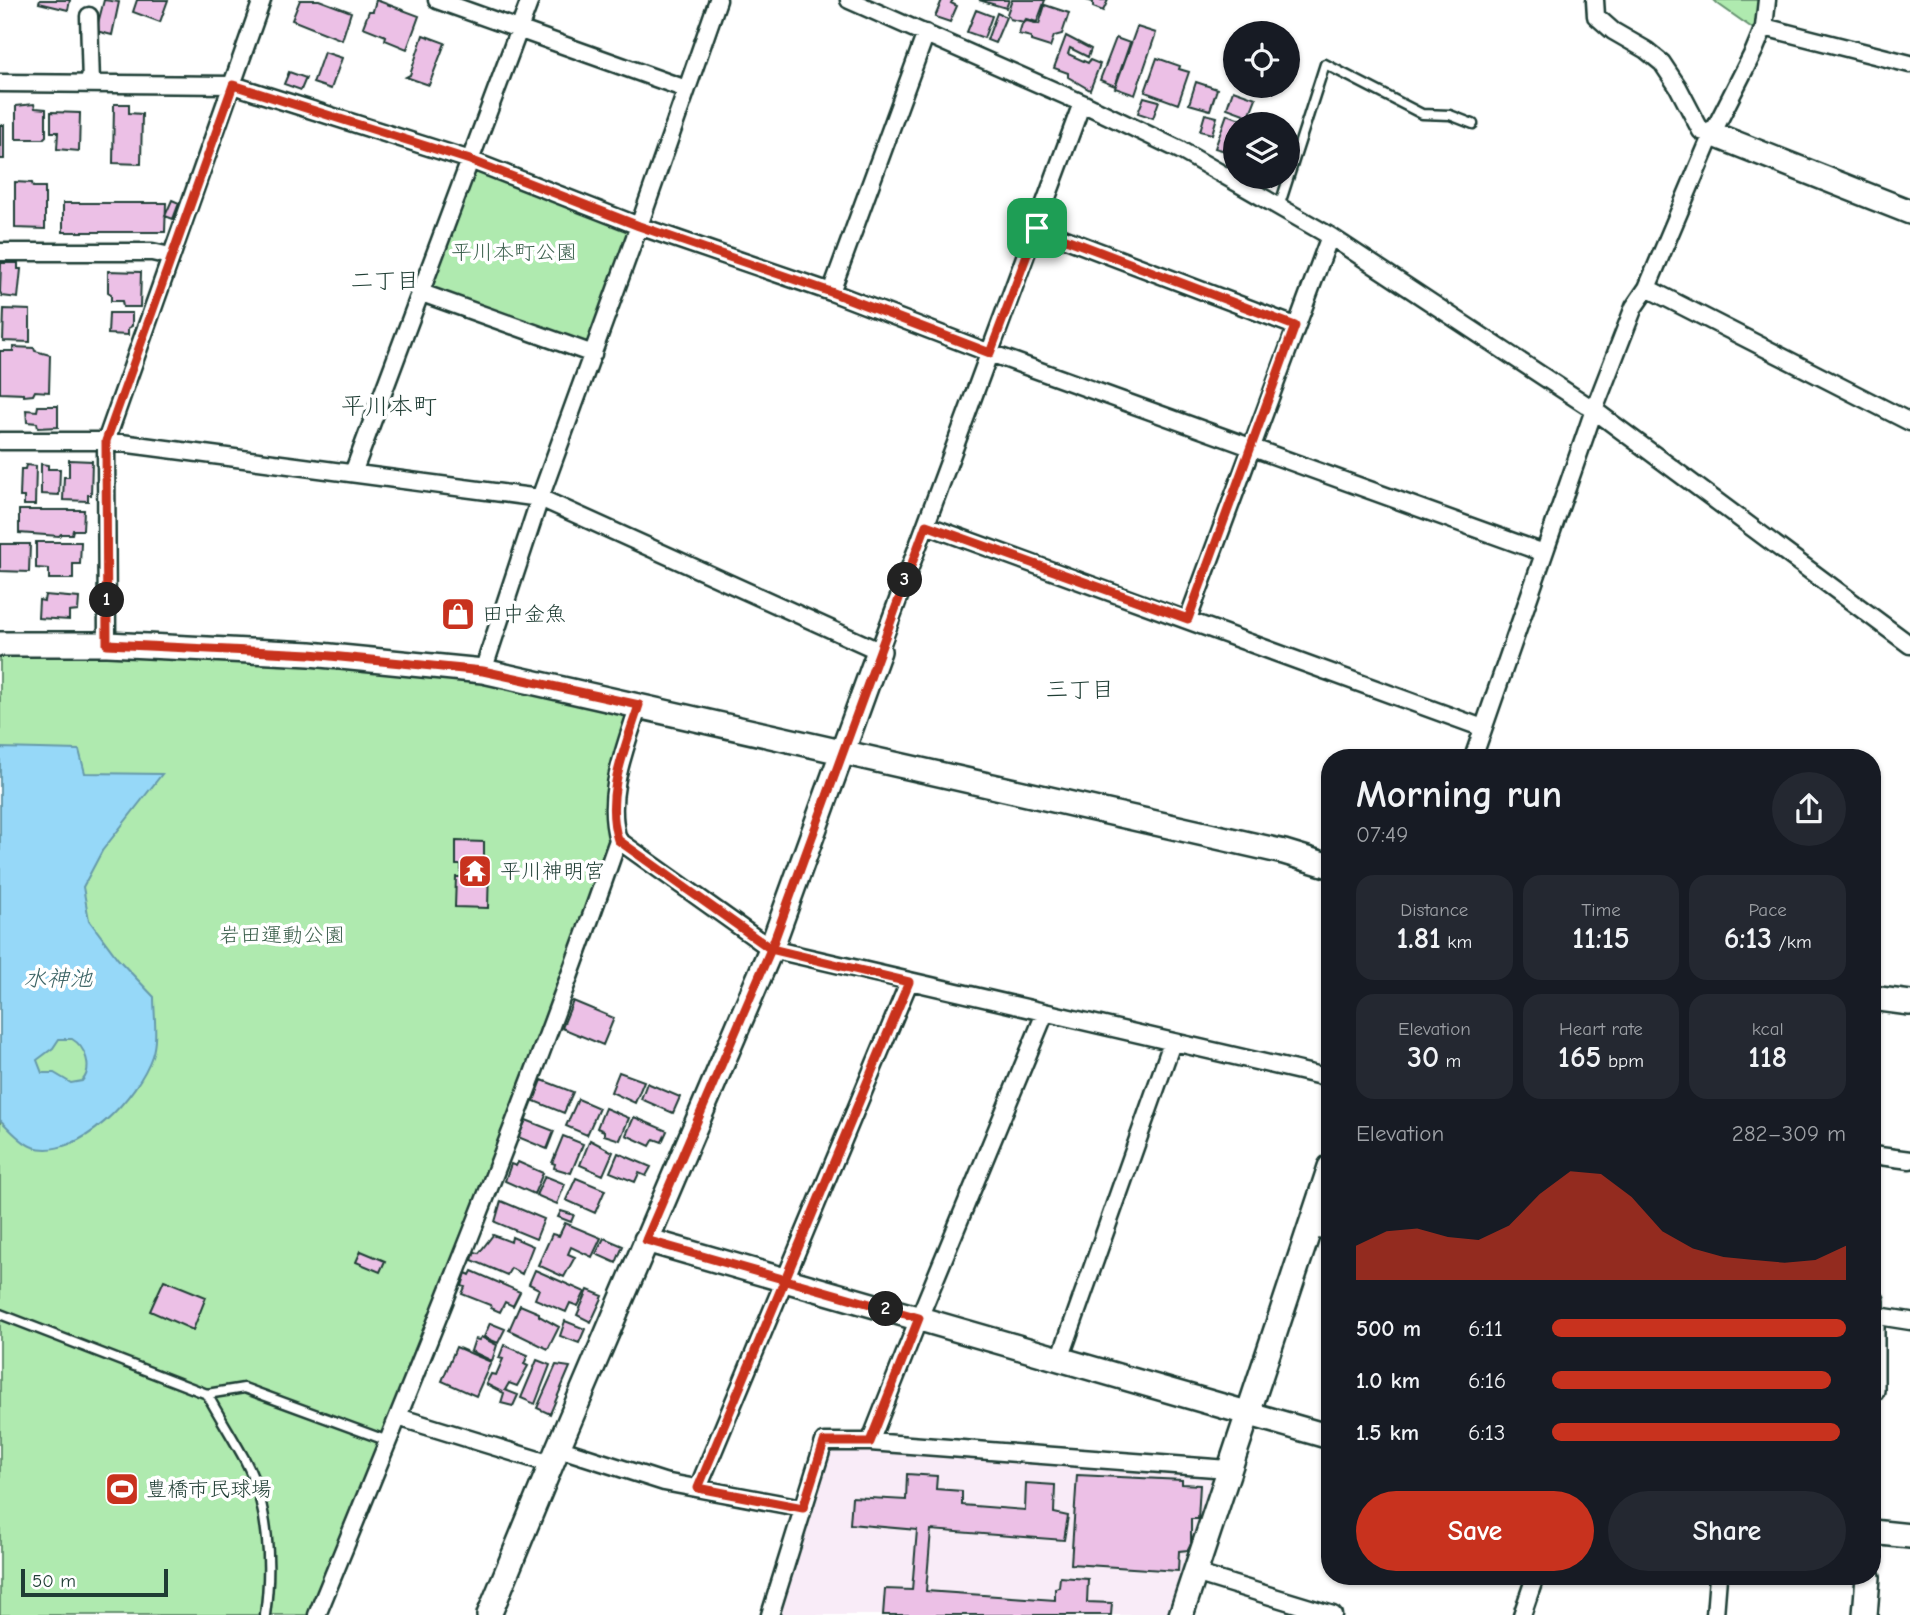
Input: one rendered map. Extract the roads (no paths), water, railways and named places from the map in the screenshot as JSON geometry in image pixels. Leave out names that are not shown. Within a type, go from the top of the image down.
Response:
[{"type":"street","points":[[107,644],[106,441],[262,0]]},
{"type":"street","points":[[437,0],[686,89]]},
{"type":"street","points":[[353,473],[530,0]]},
{"type":"street","points":[[483,671],[540,498],[718,0]]},
{"type":"street","points":[[849,0],[1082,103],[1180,150],[1330,236],[1594,410],[1910,645]]},
{"type":"street","points":[[1595,0],[1596,16],[1613,31],[1646,50],[1662,63],[1701,131],[1910,212]]},
{"type":"street","points":[[1476,749],[1594,410],[1634,307],[1647,289],[1712,134],[1764,27],[1767,0]]},
{"type":"street","points":[[89,16],[91,84]]},
{"type":"street","points":[[1764,27],[1910,64]]},
{"type":"street","points":[[831,292],[926,33]]},
{"type":"street","points":[[0,83],[233,85],[470,160],[639,226],[831,292],[990,353],[1544,553]]},
{"type":"street","points":[[489,1615],[554,1456],[771,949],[1082,103]]},
{"type":"street","points":[[1037,228],[1295,326]]},
{"type":"street","points":[[1188,619],[1330,236]]},
{"type":"street","points":[[0,252],[152,252],[170,256]]},
{"type":"street","points":[[1647,289],[1910,422]]},
{"type":"street","points":[[419,292],[593,354]]},
{"type":"street","points":[[0,441],[106,441],[540,498],[879,651]]},
{"type":"street","points":[[926,525],[1483,728]]},
{"type":"street","points":[[0,643],[107,644],[310,654],[483,671],[844,751],[1284,852],[1321,863]]},
{"type":"street","points":[[317,1615],[398,1417],[568,981],[618,840],[614,826],[615,778],[639,705]]},
{"type":"street","points":[[618,840],[771,949],[1321,1076]]},
{"type":"street","points":[[698,1488],[909,982]]},
{"type":"street","points":[[1881,999],[1910,1003]]},
{"type":"street","points":[[870,1442],[1045,1013]]},
{"type":"street","points":[[1060,1359],[1172,1043]]},
{"type":"street","points":[[1881,1156],[1910,1160]]},
{"type":"street","points":[[1181,1615],[1247,1412],[1320,1230]]},
{"type":"street","points":[[646,1240],[1321,1434]]},
{"type":"street","points":[[1881,1313],[1910,1321]]},
{"type":"street","points":[[398,1417],[664,1482],[803,1508]]},
{"type":"street","points":[[770,1615],[824,1442],[870,1442],[1228,1469]]},
{"type":"street","points":[[1881,1533],[1910,1536]]},
{"type":"street","points":[[1195,1573],[1333,1615]]},
{"type":"street","points":[[1522,1615],[1532,1585]]},
{"type":"street","points":[[1715,1615],[1717,1585]]},
{"type":"street","points":[[1865,1615],[1867,1585]]},
{"type":"lane","points":[[1279,207],[1325,64],[1422,114],[1450,115],[1473,124]]},
{"type":"lane","points":[[0,1314],[207,1394],[244,1388],[388,1441]]},
{"type":"lane","points":[[207,1394],[244,1459],[260,1503],[265,1525],[268,1565],[265,1615]]},
{"type":"water","name":"水神池","points":[[0,748],[79,750],[85,773],[162,774],[102,851],[83,887],[89,920],[118,959],[154,997],[155,1042],[145,1072],[121,1106],[87,1135],[69,1144],[51,1149],[33,1147],[0,1120]],"holes":[[[59,1039],[72,1039],[81,1047],[86,1058],[87,1070],[82,1081],[71,1083],[54,1073],[42,1073],[37,1060],[53,1048]]]},
{"type":"place","name":"田中金魚","points":[[458,614]]},
{"type":"place","name":"平川神明宮","points":[[475,871]]},
{"type":"place","name":"豊橋市民球場","points":[[122,1489]]},
{"type":"district","name":"二丁目","points":[[385,280]]},
{"type":"district","name":"平川本町","points":[[389,406]]},
{"type":"district","name":"三丁目","points":[[1080,689]]},
{"type":"park label","name":"平川本町公園","points":[[514,252]]},
{"type":"park label","name":"岩田運動公園","points":[[282,935]]}]
